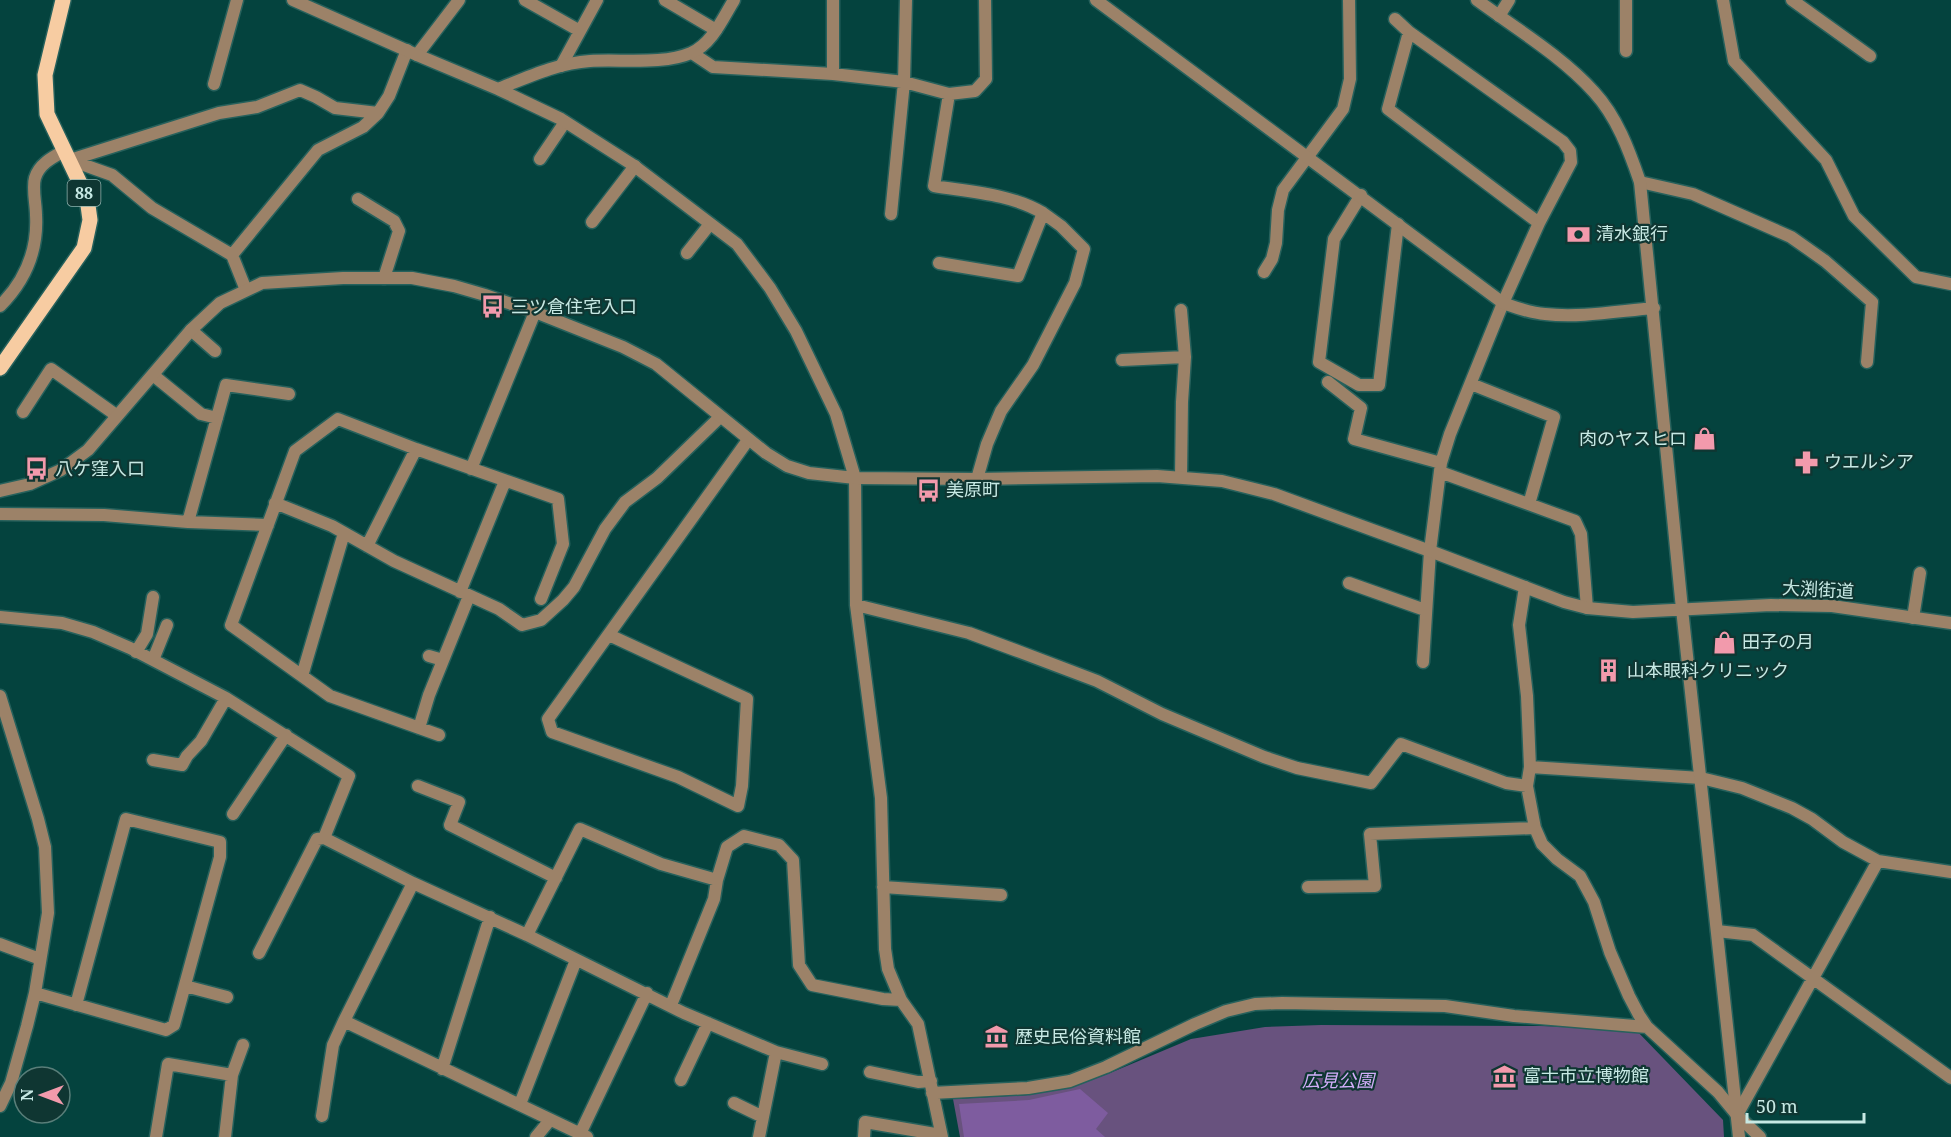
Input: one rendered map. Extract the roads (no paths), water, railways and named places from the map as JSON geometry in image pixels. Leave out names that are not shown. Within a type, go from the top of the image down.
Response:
[{"type":"main road","name":"88","points":[[0,369],[84,248],[90,220],[87,198],[47,114],[45,75],[63,0]]},
{"type":"street","points":[[214,84],[237,0]]},
{"type":"street","points":[[292,0],[317,5],[412,53],[498,89],[565,122],[635,166],[737,244],[770,288],[796,331],[837,414],[855,478],[856,605],[881,798],[885,949],[888,969],[901,1000],[918,1024],[942,1136],[865,1122],[864,1137]]},
{"type":"street","points":[[232,255],[318,150],[363,127],[378,113],[412,53],[459,0]]},
{"type":"street","points":[[525,0],[580,31]]},
{"type":"street","points":[[561,66],[597,0]]},
{"type":"street","points":[[665,0],[716,30]]},
{"type":"street","points":[[498,89],[538,72],[561,66],[588,61],[660,59],[692,53],[716,30],[734,0]]},
{"type":"street","points":[[833,0],[833,74]]},
{"type":"street","points":[[891,214],[904,82],[906,0]]},
{"type":"street","points":[[692,53],[713,67],[833,74],[904,82],[949,94],[975,91],[986,79],[985,0]]},
{"type":"street","points":[[1096,0],[1361,195],[1503,303],[1545,314],[1576,315],[1654,308]]},
{"type":"street","points":[[1264,272],[1272,259],[1276,243],[1278,210],[1283,189],[1343,109],[1350,79],[1349,0]]},
{"type":"street","points":[[1477,0],[1571,70],[1595,92],[1613,118],[1627,145],[1640,182],[1682,609],[1739,1137]]},
{"type":"street","points":[[1499,16],[1509,0]]},
{"type":"street","points":[[1626,0],[1626,51]]},
{"type":"street","points":[[1723,0],[1734,61],[1826,160],[1854,216],[1917,277],[1951,284]]},
{"type":"street","points":[[1792,0],[1870,56]]},
{"type":"street","points":[[1395,19],[1408,32],[1563,142],[1570,151],[1571,162],[1539,223],[1503,303],[1450,434],[1440,467],[1430,551],[1423,662]]},
{"type":"street","points":[[1408,32],[1388,109],[1539,223]]},
{"type":"street","points":[[0,306],[23,278],[33,255],[36,221],[34,178],[43,164],[67,155],[219,112],[257,107],[300,90],[335,108],[378,113]]},
{"type":"street","points":[[949,94],[934,186],[993,195],[1032,206],[1061,226],[1084,249],[1075,283],[1033,365],[1001,411],[987,444],[977,479]]},
{"type":"street","points":[[540,159],[565,122]]},
{"type":"street","points":[[67,155],[112,175],[153,208],[232,255],[246,290]]},
{"type":"street","points":[[592,222],[635,166]]},
{"type":"street","points":[[1640,182],[1693,194],[1727,207],[1791,237],[1825,261],[1872,302],[1867,362]]},
{"type":"street","points":[[1361,195],[1334,239],[1319,362],[1359,385],[1379,386],[1398,224]]},
{"type":"street","points":[[358,199],[394,221],[399,231],[384,278]]},
{"type":"street","points":[[939,263],[1018,276],[1043,213]]},
{"type":"street","points":[[687,254],[710,224]]},
{"type":"street","name":"大渕街道","points":[[0,491],[30,484],[61,470],[88,450],[191,330],[220,303],[262,283],[292,280],[412,278],[454,286],[535,312],[622,347],[656,364],[748,440],[787,466],[809,473],[855,478],[1180,477],[1222,481],[1274,494],[1564,602],[1587,608],[1633,612],[1771,605],[1832,606],[1951,623]]},
{"type":"street","points":[[1180,477],[1185,357],[1181,310]]},
{"type":"street","points":[[471,469],[535,312]]},
{"type":"street","points":[[191,330],[215,351]]},
{"type":"street","points":[[1122,360],[1185,357]]},
{"type":"street","points":[[23,412],[51,369],[116,415]]},
{"type":"street","points":[[153,375],[201,414],[217,418]]},
{"type":"street","points":[[1328,382],[1361,408],[1353,439],[1440,467],[1575,521],[1581,534],[1587,608]]},
{"type":"street","points":[[1471,384],[1554,417],[1528,504]]},
{"type":"street","points":[[188,522],[226,385],[289,394]]},
{"type":"street","points":[[275,503],[344,533],[394,561],[499,609],[522,625],[541,620],[574,587],[605,529],[625,502],[657,478],[720,417]]},
{"type":"street","points":[[440,735],[330,696],[231,625],[295,451],[338,419],[558,500],[563,544],[541,599]]},
{"type":"street","points":[[609,635],[747,699],[742,786],[738,806],[678,777],[552,732],[548,719],[748,440]]},
{"type":"street","points":[[367,546],[375,517],[398,484],[416,449]]},
{"type":"street","points":[[385,480],[398,484]]},
{"type":"street","points":[[419,728],[424,693],[443,660],[505,481]]},
{"type":"street","points":[[0,514],[104,515],[188,522],[267,525]]},
{"type":"street","points":[[302,676],[310,626],[321,589],[337,556],[344,533]]},
{"type":"street","points":[[325,551],[337,556]]},
{"type":"street","points":[[1913,618],[1920,573]]},
{"type":"street","points":[[1349,583],[1425,610]]},
{"type":"street","points":[[1525,587],[1519,625],[1527,696],[1530,767],[1527,786],[1535,828],[1542,844],[1557,859],[1580,876],[1594,902],[1610,952],[1629,996],[1647,1027],[1718,1092],[1737,1115],[1761,1137]]},
{"type":"street","points":[[136,652],[147,634],[153,597]]},
{"type":"street","points":[[856,605],[969,633],[1015,650],[1097,681],[1162,714],[1264,757],[1297,768],[1371,783],[1401,744],[1506,783],[1527,786]]},
{"type":"street","points":[[0,617],[62,623],[93,632],[190,678],[226,698],[349,776],[324,838]]},
{"type":"street","points":[[153,660],[167,625]]},
{"type":"street","points":[[429,656],[443,660]]},
{"type":"street","points":[[0,696],[45,847],[48,913],[35,993],[11,1083],[0,1106]]},
{"type":"street","points":[[153,760],[182,765],[201,741],[226,698]]},
{"type":"street","points":[[233,814],[286,735]]},
{"type":"street","points":[[1530,767],[1701,778],[1742,788],[1792,808],[1812,819],[1843,843],[1878,861],[1951,872]]},
{"type":"street","points":[[418,786],[459,802],[450,825],[556,878]]},
{"type":"street","points":[[35,993],[76,1005],[166,1030],[174,1025],[220,857],[220,842],[126,819],[76,1005]]},
{"type":"street","points":[[1308,888],[1375,886],[1370,834],[1535,828]]},
{"type":"street","points":[[527,935],[580,829],[661,864],[717,880]]},
{"type":"street","points":[[671,1005],[714,899],[727,847],[744,836],[778,846],[793,860],[799,965],[812,985],[883,999],[901,1000]]},
{"type":"street","points":[[259,953],[317,839],[324,838],[413,883],[490,917],[708,1023],[776,1052],[822,1064]]},
{"type":"street","points":[[1737,1115],[1878,861]]},
{"type":"street","points":[[322,1116],[333,1045],[413,883]]},
{"type":"street","points":[[884,888],[1001,894]]},
{"type":"street","points":[[442,1069],[490,917]]},
{"type":"street","points":[[1717,931],[1753,935],[1951,1078]]},
{"type":"street","points":[[0,944],[39,959]]},
{"type":"street","points":[[520,1104],[576,960]]},
{"type":"street","points":[[185,986],[227,997]]},
{"type":"street","points":[[344,1021],[584,1135],[647,993]]},
{"type":"street","points":[[870,1072],[932,1087],[1028,1088],[1070,1081],[1106,1067],[1226,1011],[1255,1004],[1445,1006],[1514,1016],[1647,1027]]},
{"type":"street","points":[[681,1080],[708,1023]]},
{"type":"street","points":[[225,1137],[232,1075],[243,1045]]},
{"type":"street","points":[[759,1137],[776,1052]]},
{"type":"street","points":[[156,1137],[168,1064],[232,1075]]},
{"type":"street","points":[[734,1103],[763,1117]]},
{"type":"street","points":[[536,1137],[550,1120]]},
{"type":"place","name":"清水銀行","points":[[1578,234]]},
{"type":"place","name":"三ツ倉住宅入口","points":[[493,307]]},
{"type":"place","name":"肉のヤスヒロ","points":[[1705,439]]},
{"type":"place","name":"ウエルシア","points":[[1806,462]]},
{"type":"place","name":"八ケ窪入口","points":[[37,469]]},
{"type":"place","name":"美原町","points":[[928,490]]},
{"type":"place","name":"田子の月","points":[[1724,642]]},
{"type":"place","name":"山本眼科クリニック","points":[[1609,671]]},
{"type":"place","name":"歴史民俗資料館","points":[[997,1037]]},
{"type":"place","name":"富士市立博物館","points":[[1505,1076]]},
{"type":"park label","name":"広見公園","points":[[1338,1081]]}]
